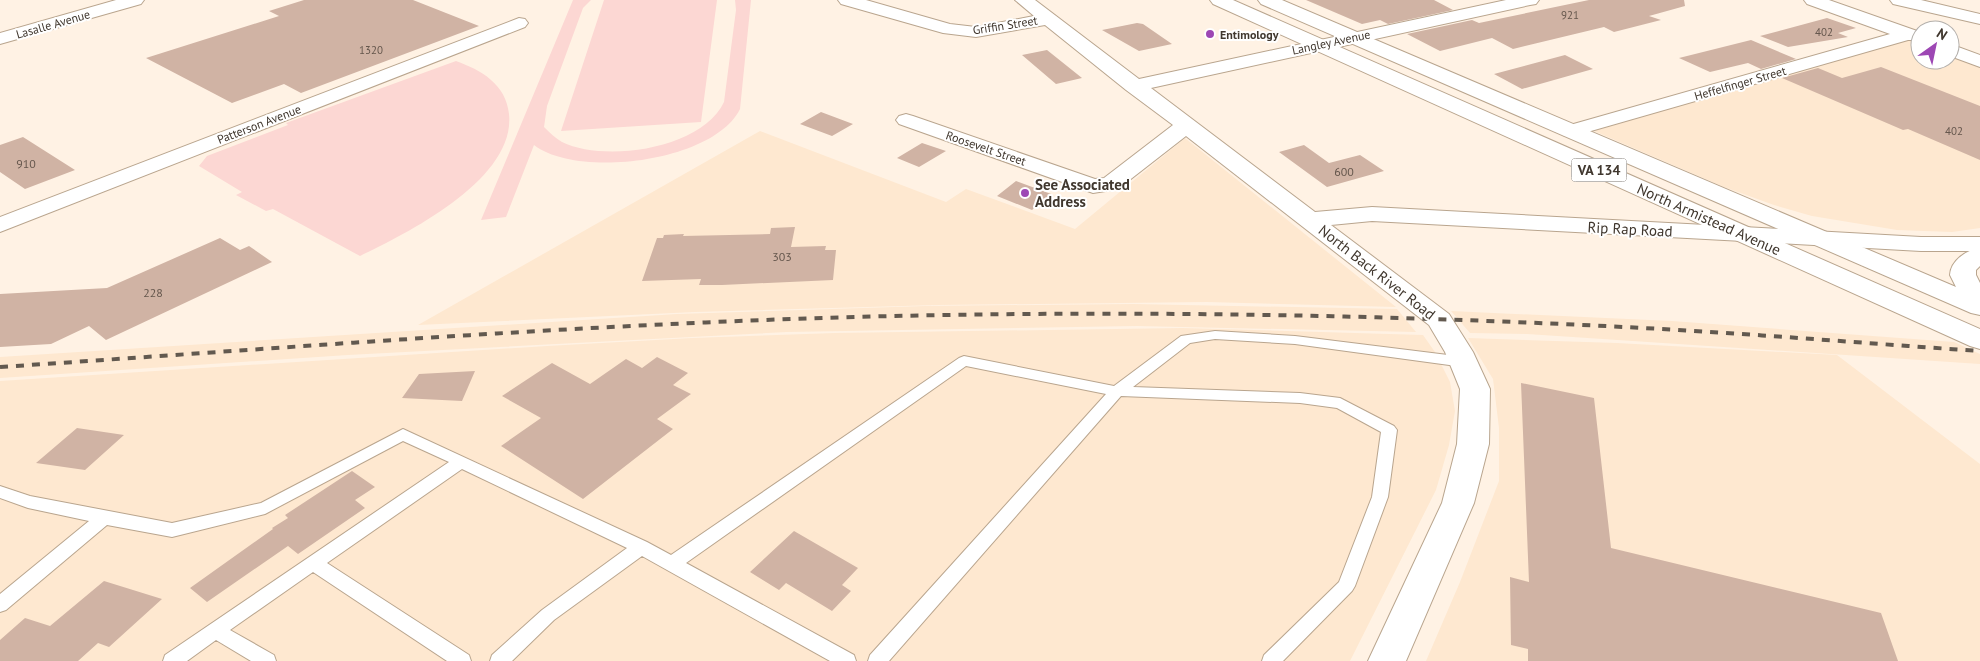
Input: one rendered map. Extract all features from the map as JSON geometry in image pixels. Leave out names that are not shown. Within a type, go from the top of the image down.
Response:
[{"type":"main road","name":"Lasalle Avenue","points":[[0,40],[135,0]]},
{"type":"main road","name":"Griffin Street","points":[[847,0],[948,30],[976,32],[1048,19]]},
{"type":"main road","name":"North Back River Road","points":[[1024,0],[1133,86],[1187,125],[1439,320],[1464,362],[1475,389],[1473,444],[1467,469],[1458,503],[1387,661]]},
{"type":"main road","name":"North Armistead Avenue","points":[[1219,0],[1980,340]]},
{"type":"main road","name":"North Armistead Avenue","points":[[1267,0],[1980,307]]},
{"type":"main road","name":"Langley Avenue","points":[[1133,86],[1319,44],[1530,0]]},
{"type":"main road","points":[[1813,0],[1910,34]]},
{"type":"main road","points":[[1899,0],[1980,19]]},
{"type":"main road","points":[[1956,0],[1980,4]]},
{"type":"main road","name":"Patterson Avenue","points":[[5,217],[519,23]]},
{"type":"main road","name":"Heffelfinger Street","points":[[1570,131],[1910,37]]},
{"type":"main road","points":[[1960,54],[1980,61]]},
{"type":"main road","name":"Roosevelt Street","points":[[906,120],[1093,186],[1110,184],[1187,125]]},
{"type":"main road","name":"Rip Rap Road","points":[[1310,220],[1372,214],[1921,244],[1980,244]]},
{"type":"main road","points":[[1980,256],[1965,265],[1962,271],[1970,289],[1980,298]]},
{"type":"lane","points":[[877,661],[1117,391],[1186,339],[1216,335],[1295,340],[1464,362]]},
{"type":"lane","points":[[672,564],[964,361],[1117,391],[1300,398],[1340,403],[1389,430],[1380,497],[1346,586],[1271,661]]},
{"type":"lane","points":[[0,492],[28,502],[172,530],[265,508],[403,434],[640,547],[847,661]]},
{"type":"lane","points":[[172,661],[313,562],[461,462]]},
{"type":"lane","points":[[0,606],[104,518]]},
{"type":"lane","points":[[499,661],[548,616],[640,547]]},
{"type":"lane","points":[[313,562],[462,661]]},
{"type":"lane","points":[[215,630],[267,661]]},
{"type":"shaded area","points":[[573,0],[591,0],[583,8],[547,106],[544,127],[562,142],[580,148],[602,151],[626,151],[651,148],[674,141],[695,131],[712,118],[724,102],[736,10],[735,0],[751,0],[740,109],[725,127],[703,142],[675,153],[644,160],[612,163],[581,161],[554,155],[534,145],[506,217],[481,220]]},
{"type":"shaded area","points":[[604,0],[717,0],[701,122],[561,131]]},
{"type":"shaded area","points":[[1906,38],[1910,39],[1910,70],[1960,70],[1960,58],[1980,65],[1980,228],[1952,232],[1897,230],[1812,216],[1724,187],[1594,131]]},
{"type":"shaded area","points":[[456,61],[483,74],[498,86],[507,103],[509,114],[507,138],[495,160],[478,181],[455,201],[405,233],[360,256],[273,209],[266,211],[236,195],[242,192],[199,166],[207,156],[288,125],[286,123]]},
{"type":"shaded area","points":[[760,131],[946,202],[966,189],[1075,229],[1185,138],[1396,307],[1207,302],[938,305],[695,312],[418,325]]},
{"type":"shaded area","points":[[1133,304],[1397,309],[1416,332],[1137,326],[787,332],[348,355],[0,378],[0,357],[677,314],[925,306]]},
{"type":"shaded area","points":[[1451,311],[1672,321],[1954,342],[1980,354],[1980,364],[1527,334],[1470,333]]},
{"type":"shaded area","points":[[1182,328],[1423,335],[1435,352],[1450,382],[1455,411],[1449,445],[1436,490],[1350,661],[0,661],[0,381],[692,338],[835,333]]},
{"type":"shaded area","points":[[1468,338],[1617,343],[1837,355],[1980,464],[1980,661],[1426,661],[1460,582],[1499,481],[1499,428],[1493,379]]},
{"type":"building","points":[[304,0],[413,0],[479,26],[301,93],[284,84],[232,103],[146,58],[279,16],[269,11]]},
{"type":"building","points":[[1306,0],[1434,0],[1453,10],[1388,24],[1380,20],[1362,24]]},
{"type":"building","points":[[1589,0],[1684,0],[1685,6],[1649,16],[1661,20],[1614,32],[1604,27],[1513,49],[1492,38],[1440,51],[1407,34],[1472,20],[1479,23]]},
{"type":"building","points":[[1827,18],[1856,28],[1838,33],[1848,37],[1788,47],[1760,36]]},
{"type":"building","points":[[1137,23],[1143,24],[1172,44],[1139,51],[1102,30]]},
{"type":"building","points":[[1751,40],[1796,59],[1761,69],[1748,63],[1710,72],[1679,58]]},
{"type":"building","points":[[1047,50],[1082,78],[1056,84],[1022,55]]},
{"type":"building","points":[[1565,55],[1593,69],[1522,89],[1494,74]]},
{"type":"building","points":[[1881,67],[1980,106],[1980,160],[1908,129],[1903,130],[1782,78],[1818,68],[1842,78]]},
{"type":"building","points":[[821,112],[853,124],[832,136],[800,124]]},
{"type":"building","points":[[23,137],[75,170],[25,189],[0,172],[0,145]]},
{"type":"building","points":[[922,143],[946,151],[919,167],[897,158]]},
{"type":"building","points":[[1304,145],[1329,163],[1360,155],[1384,171],[1327,187],[1279,152]]},
{"type":"building","name":"See Associated Address","points":[[1016,181],[1051,194],[1032,210],[997,196]]},
{"type":"building","points":[[795,227],[791,247],[826,246],[825,250],[836,250],[833,280],[722,285],[699,285],[701,279],[642,281],[657,238],[663,238],[664,235],[770,234],[771,228]]},
{"type":"building","points":[[220,238],[240,250],[249,246],[272,262],[106,340],[89,326],[51,344],[0,347],[0,294],[107,288]]},
{"type":"building","points":[[657,357],[688,373],[673,385],[691,394],[657,419],[673,429],[583,499],[501,446],[541,418],[502,396],[552,363],[590,384],[626,359],[642,368]]},
{"type":"building","points":[[475,371],[462,401],[402,398],[419,374]]},
{"type":"building","points":[[1521,383],[1594,398],[1611,548],[1881,613],[1898,661],[1528,661],[1528,649],[1511,645],[1510,577],[1529,582]]},
{"type":"building","points":[[77,428],[124,435],[85,470],[36,463]]},
{"type":"building","points":[[352,471],[375,487],[355,500],[365,508],[298,554],[288,546],[207,602],[190,588],[288,518],[285,515]]},
{"type":"building","points":[[794,531],[858,568],[842,585],[851,591],[832,611],[786,583],[779,590],[750,572]]},
{"type":"building","points":[[104,581],[162,599],[109,647],[98,643],[78,661],[0,661],[0,640],[25,618],[50,626]]},
{"type":"railway","points":[[0,367],[590,328],[827,318],[1035,314],[1214,314],[1483,321],[1702,331],[1980,351]]},
{"type":"place","name":"Entimology","points":[[1210,34]]},
{"type":"place","name":"See Associated Address","points":[[1025,193]]}]
